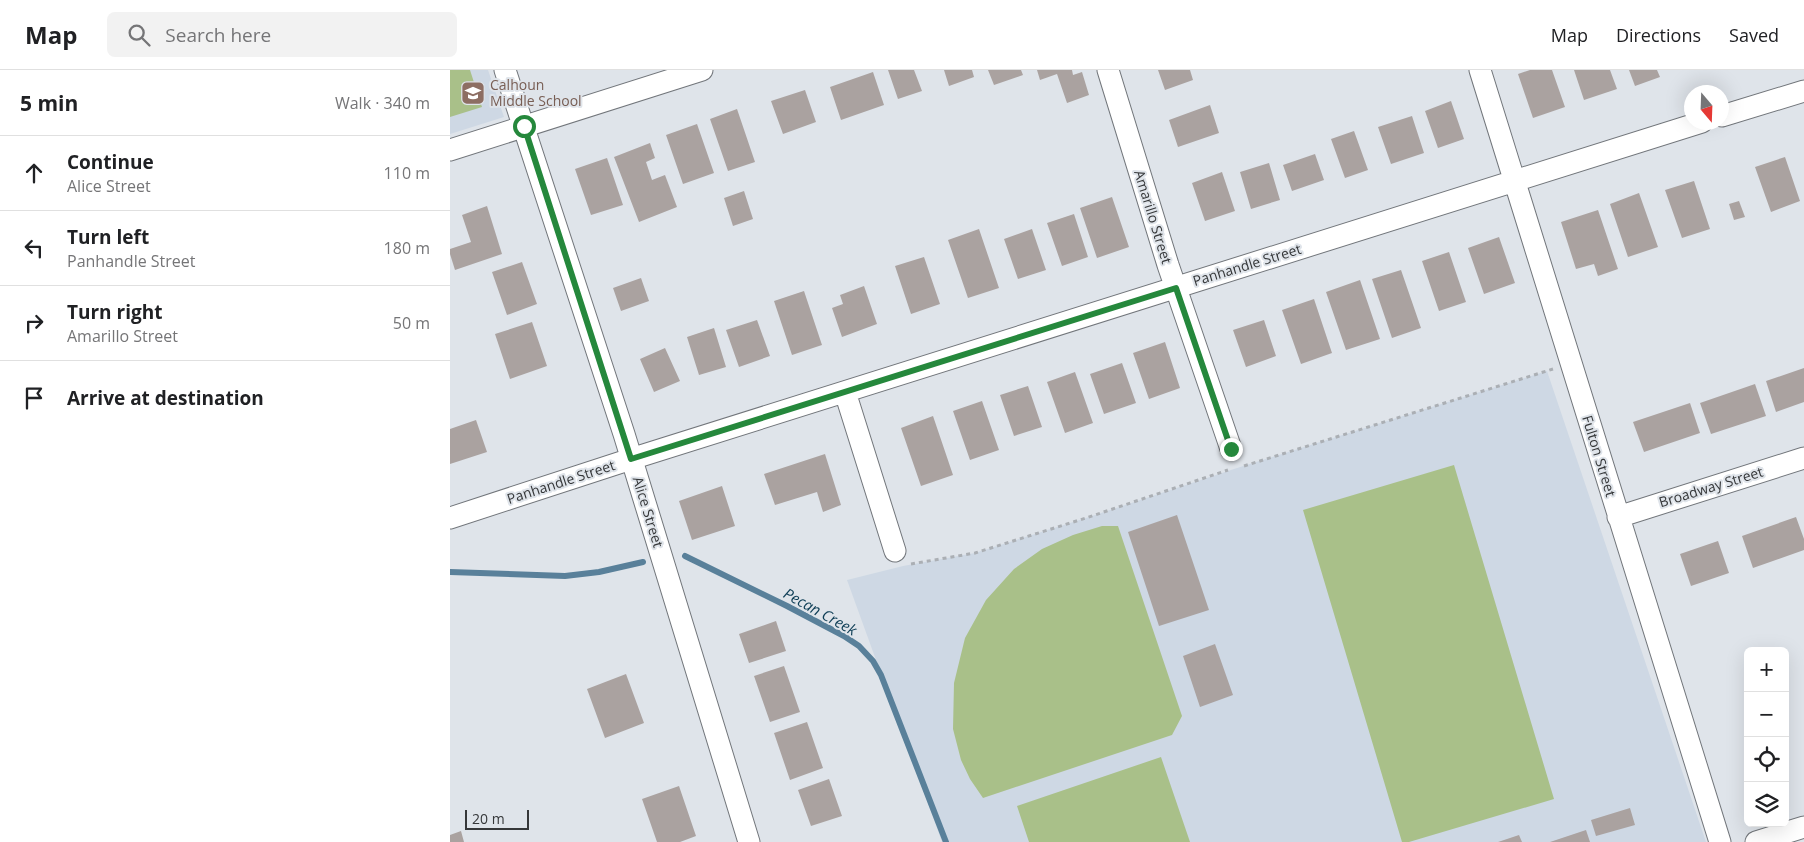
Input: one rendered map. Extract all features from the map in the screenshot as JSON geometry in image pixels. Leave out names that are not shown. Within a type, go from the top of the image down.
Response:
[{"type":"street","name":"Alice Street","points":[[505,70],[631,459],[749,842]]},
{"type":"street","points":[[450,150],[702,70]]},
{"type":"street","name":"Amarillo Street","points":[[1108,70],[1176,288],[1231,449]]},
{"type":"street","name":"Fulton Street","points":[[1480,70],[1720,842]]},
{"type":"street","points":[[1729,114],[1804,90]]},
{"type":"street","name":"Panhandle Street","points":[[450,518],[631,459],[1684,128]]},
{"type":"street","points":[[844,392],[895,551]]},
{"type":"street","name":"Broadway Street","points":[[1618,516],[1804,458]]},
{"type":"street","points":[[1756,842],[1804,827]]},
{"type":"shaded area","name":"Calhoun Middle School","points":[[450,70],[488,70],[504,117],[450,134]]},
{"type":"shaded area","points":[[1547,371],[1706,842],[942,842],[847,580],[903,566],[975,553],[1237,468]]},
{"type":"green space","points":[[450,70],[470,70],[482,107],[450,117]]},
{"type":"green space","points":[[1454,465],[1554,799],[1409,842],[1402,842],[1303,510]]},
{"type":"green space","points":[[1102,526],[1118,526],[1182,716],[1172,735],[983,798],[970,779],[961,760],[953,729],[954,683],[965,638],[986,600],[1014,569],[1042,549],[1073,535]]},
{"type":"green space","points":[[1161,757],[1190,842],[1029,842],[1017,806]]},
{"type":"building","points":[[888,70],[914,70],[922,91],[898,99]]},
{"type":"building","points":[[944,70],[972,70],[974,77],[949,86]]},
{"type":"building","points":[[988,70],[1021,70],[1023,75],[994,85]]},
{"type":"building","points":[[1037,70],[1072,70],[1073,75],[1082,72],[1089,95],[1067,103],[1057,74],[1040,80]]},
{"type":"building","points":[[1158,70],[1190,70],[1193,80],[1165,90]]},
{"type":"building","points":[[1530,70],[1552,70],[1565,107],[1533,118],[1518,74]]},
{"type":"building","points":[[1574,70],[1610,70],[1617,89],[1584,100]]},
{"type":"building","points":[[1629,70],[1657,70],[1660,77],[1635,86]]},
{"type":"building","points":[[873,72],[884,105],[841,120],[830,87]]},
{"type":"building","points":[[805,90],[816,122],[783,134],[771,101]]},
{"type":"building","points":[[1451,101],[1464,139],[1438,148],[1425,111]]},
{"type":"building","points":[[1210,105],[1219,133],[1178,147],[1169,120]]},
{"type":"building","points":[[737,109],[755,162],[728,171],[710,119]]},
{"type":"building","points":[[1412,116],[1424,153],[1391,164],[1378,127]]},
{"type":"building","points":[[697,124],[714,173],[683,184],[666,135]]},
{"type":"building","points":[[1354,131],[1368,170],[1345,178],[1331,139]]},
{"type":"building","points":[[650,143],[655,158],[646,162],[652,180],[665,175],[677,207],[639,222],[614,157]]},
{"type":"building","points":[[1315,154],[1324,180],[1292,191],[1283,165]]},
{"type":"building","points":[[1785,157],[1800,201],[1771,212],[1755,167]]},
{"type":"building","points":[[607,158],[623,205],[591,215],[575,169]]},
{"type":"building","points":[[1269,163],[1280,200],[1251,209],[1240,172]]},
{"type":"building","points":[[1222,172],[1235,211],[1205,221],[1192,183]]},
{"type":"building","points":[[1694,181],[1710,229],[1682,238],[1665,190]]},
{"type":"building","points":[[744,191],[753,219],[733,226],[724,198]]},
{"type":"building","points":[[1639,193],[1658,247],[1628,257],[1610,204]]},
{"type":"building","points":[[1112,197],[1129,247],[1097,258],[1080,208]]},
{"type":"building","points":[[1739,201],[1745,217],[1734,220],[1729,204]]},
{"type":"building","points":[[487,206],[502,254],[455,270],[450,249],[471,242],[462,215]]},
{"type":"building","points":[[1598,210],[1618,269],[1598,276],[1594,264],[1576,269],[1561,222]]},
{"type":"building","points":[[1074,214],[1088,257],[1062,266],[1047,223]]},
{"type":"building","points":[[979,229],[999,288],[968,298],[948,240]]},
{"type":"building","points":[[1032,229],[1046,270],[1018,279],[1004,239]]},
{"type":"building","points":[[1499,237],[1515,283],[1484,294],[1468,248]]},
{"type":"building","points":[[1449,252],[1466,302],[1439,311],[1422,261]]},
{"type":"building","points":[[924,257],[940,304],[911,314],[895,266]]},
{"type":"building","points":[[522,262],[537,304],[507,315],[492,272]]},
{"type":"building","points":[[1401,270],[1421,328],[1392,338],[1372,279]]},
{"type":"building","points":[[641,278],[649,301],[621,311],[613,288]]},
{"type":"building","points":[[1360,280],[1380,339],[1346,350],[1326,292]]},
{"type":"building","points":[[864,286],[877,324],[842,337],[832,308],[843,304],[840,295]]},
{"type":"building","points":[[804,291],[822,345],[792,355],[774,301]]},
{"type":"building","points":[[1314,299],[1332,353],[1301,364],[1282,310]]},
{"type":"building","points":[[757,320],[770,356],[739,367],[726,330]]},
{"type":"building","points":[[1264,320],[1276,356],[1246,367],[1233,330]]},
{"type":"building","points":[[532,322],[547,366],[510,379],[495,334]]},
{"type":"building","points":[[714,328],[726,367],[699,375],[687,337]]},
{"type":"building","points":[[1165,342],[1180,388],[1149,399],[1133,353]]},
{"type":"building","points":[[665,348],[680,381],[654,392],[640,359]]},
{"type":"building","points":[[1122,363],[1136,403],[1104,414],[1090,374]]},
{"type":"building","points":[[1804,368],[1804,402],[1776,412],[1766,381]]},
{"type":"building","points":[[1075,372],[1093,423],[1065,433],[1047,382]]},
{"type":"building","points":[[1755,384],[1766,416],[1711,434],[1700,403]]},
{"type":"building","points":[[1028,386],[1042,427],[1014,436],[1000,395]]},
{"type":"building","points":[[982,401],[999,450],[970,460],[953,411]]},
{"type":"building","points":[[1690,403],[1700,433],[1644,452],[1633,422]]},
{"type":"building","points":[[933,416],[953,475],[921,486],[901,428]]},
{"type":"building","points":[[476,420],[487,452],[450,464],[450,429]]},
{"type":"building","points":[[825,454],[841,505],[823,512],[817,492],[775,505],[764,474]]},
{"type":"building","points":[[722,486],[735,526],[692,540],[679,501]]},
{"type":"building","points":[[1177,515],[1209,610],[1159,626],[1128,532]]},
{"type":"building","points":[[1796,517],[1804,539],[1804,550],[1753,568],[1742,536]]},
{"type":"building","points":[[1718,541],[1729,573],[1691,586],[1680,554]]},
{"type":"building","points":[[776,621],[786,651],[749,663],[739,634]]},
{"type":"building","points":[[1215,644],[1233,695],[1200,707],[1183,656]]},
{"type":"building","points":[[784,666],[800,712],[770,722],[754,676]]},
{"type":"building","points":[[626,674],[644,723],[605,738],[587,689]]},
{"type":"building","points":[[807,722],[823,768],[790,780],[774,733]]},
{"type":"building","points":[[829,779],[842,816],[811,826],[798,790]]},
{"type":"building","points":[[679,786],[696,836],[680,842],[657,842],[642,799]]},
{"type":"building","points":[[1630,808],[1635,825],[1596,836],[1591,820]]},
{"type":"building","points":[[1586,830],[1590,842],[1550,842]]},
{"type":"building","points":[[461,831],[464,842],[450,842],[450,835]]},
{"type":"building","points":[[1519,835],[1522,842],[1498,842]]},
{"type":"waterway","name":"Pecan Creek","points":[[685,556],[844,636],[859,646],[873,661],[881,675],[946,842]]},
{"type":"waterway","name":"Pecan Creek","points":[[450,572],[565,576],[599,572],[643,562]]},
{"type":"place","name":"Calhoun Middle School","points":[[473,93]]},
{"type":"route","points":[[524,126],[631,459],[1176,288],[1231,449]]}]
